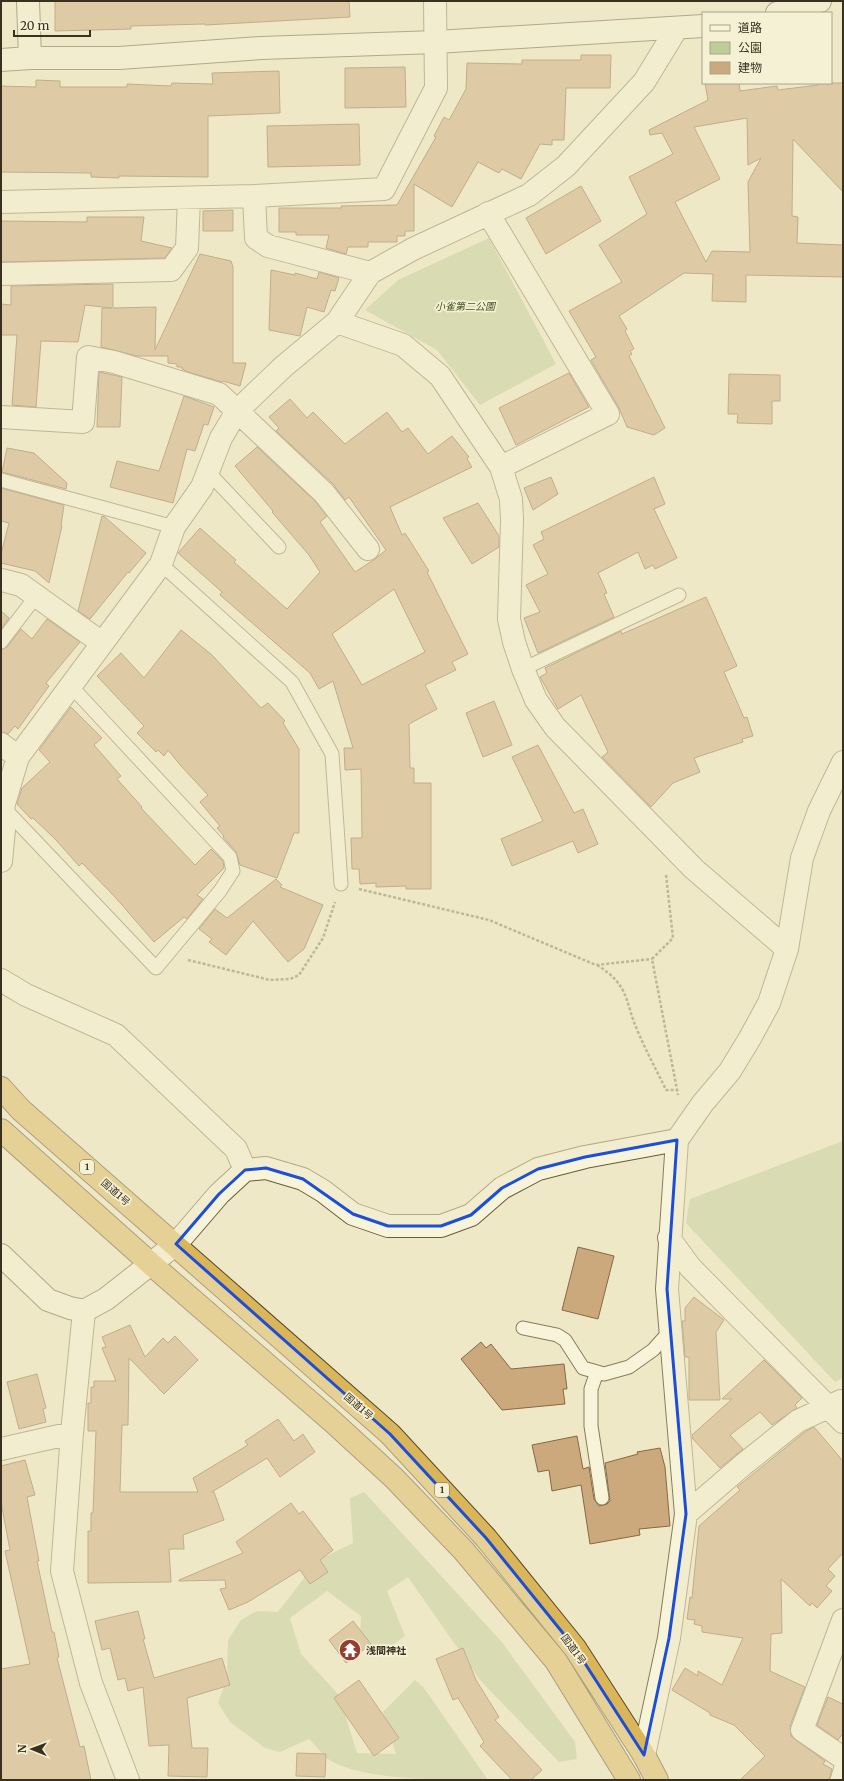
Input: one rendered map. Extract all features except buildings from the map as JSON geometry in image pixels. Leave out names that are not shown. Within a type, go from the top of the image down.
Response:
[{"type":"highway","name":"国道1号","points":[[1,1088],[21,1110],[176,1244],[390,1434],[486,1538],[575,1648],[644,1756],[657,1780]]},
{"type":"highway","points":[[1,1130],[151,1264],[333,1422],[394,1478],[464,1551],[556,1661],[629,1780]]},
{"type":"street","points":[[28,1],[30,58]]},
{"type":"street","points":[[1,202],[254,196],[384,189],[436,88],[435,1]]},
{"type":"street","points":[[781,12],[820,1]]},
{"type":"street","points":[[1,60],[30,58],[118,58],[261,48],[436,42],[702,26]]},
{"type":"street","points":[[1,861],[9,751],[70,685],[161,564],[174,526],[202,487],[221,438],[237,411],[283,367],[337,322],[370,273],[488,213],[529,195],[566,166],[644,82],[678,28]]},
{"type":"street","points":[[254,196],[256,238],[268,246],[370,273]]},
{"type":"street","points":[[1,274],[171,270],[187,248],[189,198]]},
{"type":"street","points":[[488,213],[608,414],[501,467]]},
{"type":"street","points":[[337,322],[403,346],[440,376],[501,467],[511,499],[512,520],[509,619],[514,642],[536,700],[555,727],[694,869],[787,949]]},
{"type":"street","points":[[1,417],[83,422],[88,357],[114,362],[219,394],[324,493],[368,549]]},
{"type":"street","points":[[1,580],[21,584],[102,643]]},
{"type":"street","points":[[644,1756],[669,1638],[686,1514],[667,1288],[669,1238],[681,1135],[703,1103],[730,1071],[769,1003],[787,949],[802,858],[819,811],[841,776]]},
{"type":"street","points":[[1,980],[26,995],[116,1035],[236,1149],[245,1170]]},
{"type":"street","points":[[1,1255],[48,1300],[84,1312],[106,1299],[176,1244],[219,1194],[245,1170],[266,1168],[303,1180],[323,1191],[352,1214],[388,1226],[441,1226],[471,1215],[502,1188],[538,1169],[591,1155],[681,1135]]},
{"type":"street","points":[[669,1238],[690,1267],[838,1410]]},
{"type":"street","points":[[84,1312],[72,1433],[62,1571],[91,1683],[128,1780]]},
{"type":"street","points":[[686,1514],[744,1464],[798,1421],[838,1410]]},
{"type":"street","points":[[1,1449],[72,1433]]},
{"type":"street","points":[[843,1620],[802,1730],[843,1760]]},
{"type":"lane","points":[[208,472],[279,547]]},
{"type":"lane","points":[[1,480],[174,526]]},
{"type":"lane","points":[[161,564],[292,682],[332,754],[341,884]]},
{"type":"lane","points":[[523,669],[679,595]]},
{"type":"lane","points":[[1,642],[37,596]]},
{"type":"lane","points":[[4,813],[156,968],[220,891],[233,871],[230,857],[70,685]]},
{"type":"lane","points":[[523,1328],[558,1334],[565,1340],[582,1368],[604,1374],[629,1367],[653,1350],[671,1330]]},
{"type":"lane","points":[[597,1372],[591,1389],[591,1426],[602,1498]]},
{"type":"lane","points":[[837,1780],[843,1760]]},
{"type":"path","points":[[596,965],[652,959],[672,938],[665,873],[680,855]]},
{"type":"path","points":[[167,955],[270,980],[290,979],[299,975],[323,938],[341,884],[489,920],[596,965],[610,974],[619,983],[626,997],[638,1034],[666,1090],[678,1090]]},
{"type":"path","points":[[652,959],[678,1090],[681,1135]]},
{"type":"highlighted area","points":[[677,1140],[667,1289],[686,1514],[669,1638],[644,1755],[575,1648],[486,1538],[390,1434],[176,1244],[219,1194],[245,1170],[266,1168],[303,1179],[353,1214],[388,1226],[441,1226],[471,1215],[502,1188],[538,1169],[585,1157]]},
{"type":"green space","name":"小雀第二公園","points":[[489,238],[556,364],[480,405],[437,350],[365,310],[398,280]]},
{"type":"green space","points":[[843,1141],[843,1378],[835,1382],[686,1223],[690,1199]]},
{"type":"green space","points":[[364,1492],[501,1641],[575,1742],[577,1759],[559,1762],[480,1680],[408,1577],[387,1591],[405,1636],[383,1652],[369,1651],[360,1637],[361,1616],[327,1591],[290,1618],[301,1654],[339,1695],[357,1753],[396,1754],[383,1712],[415,1680],[424,1688],[488,1780],[407,1778],[385,1776],[346,1768],[328,1759],[309,1739],[280,1752],[265,1748],[230,1722],[218,1703],[227,1678],[228,1640],[241,1620],[257,1611],[278,1612],[318,1560],[353,1543],[350,1498]]},
{"type":"place","name":"浅間神社","points":[[350,1650]]}]
